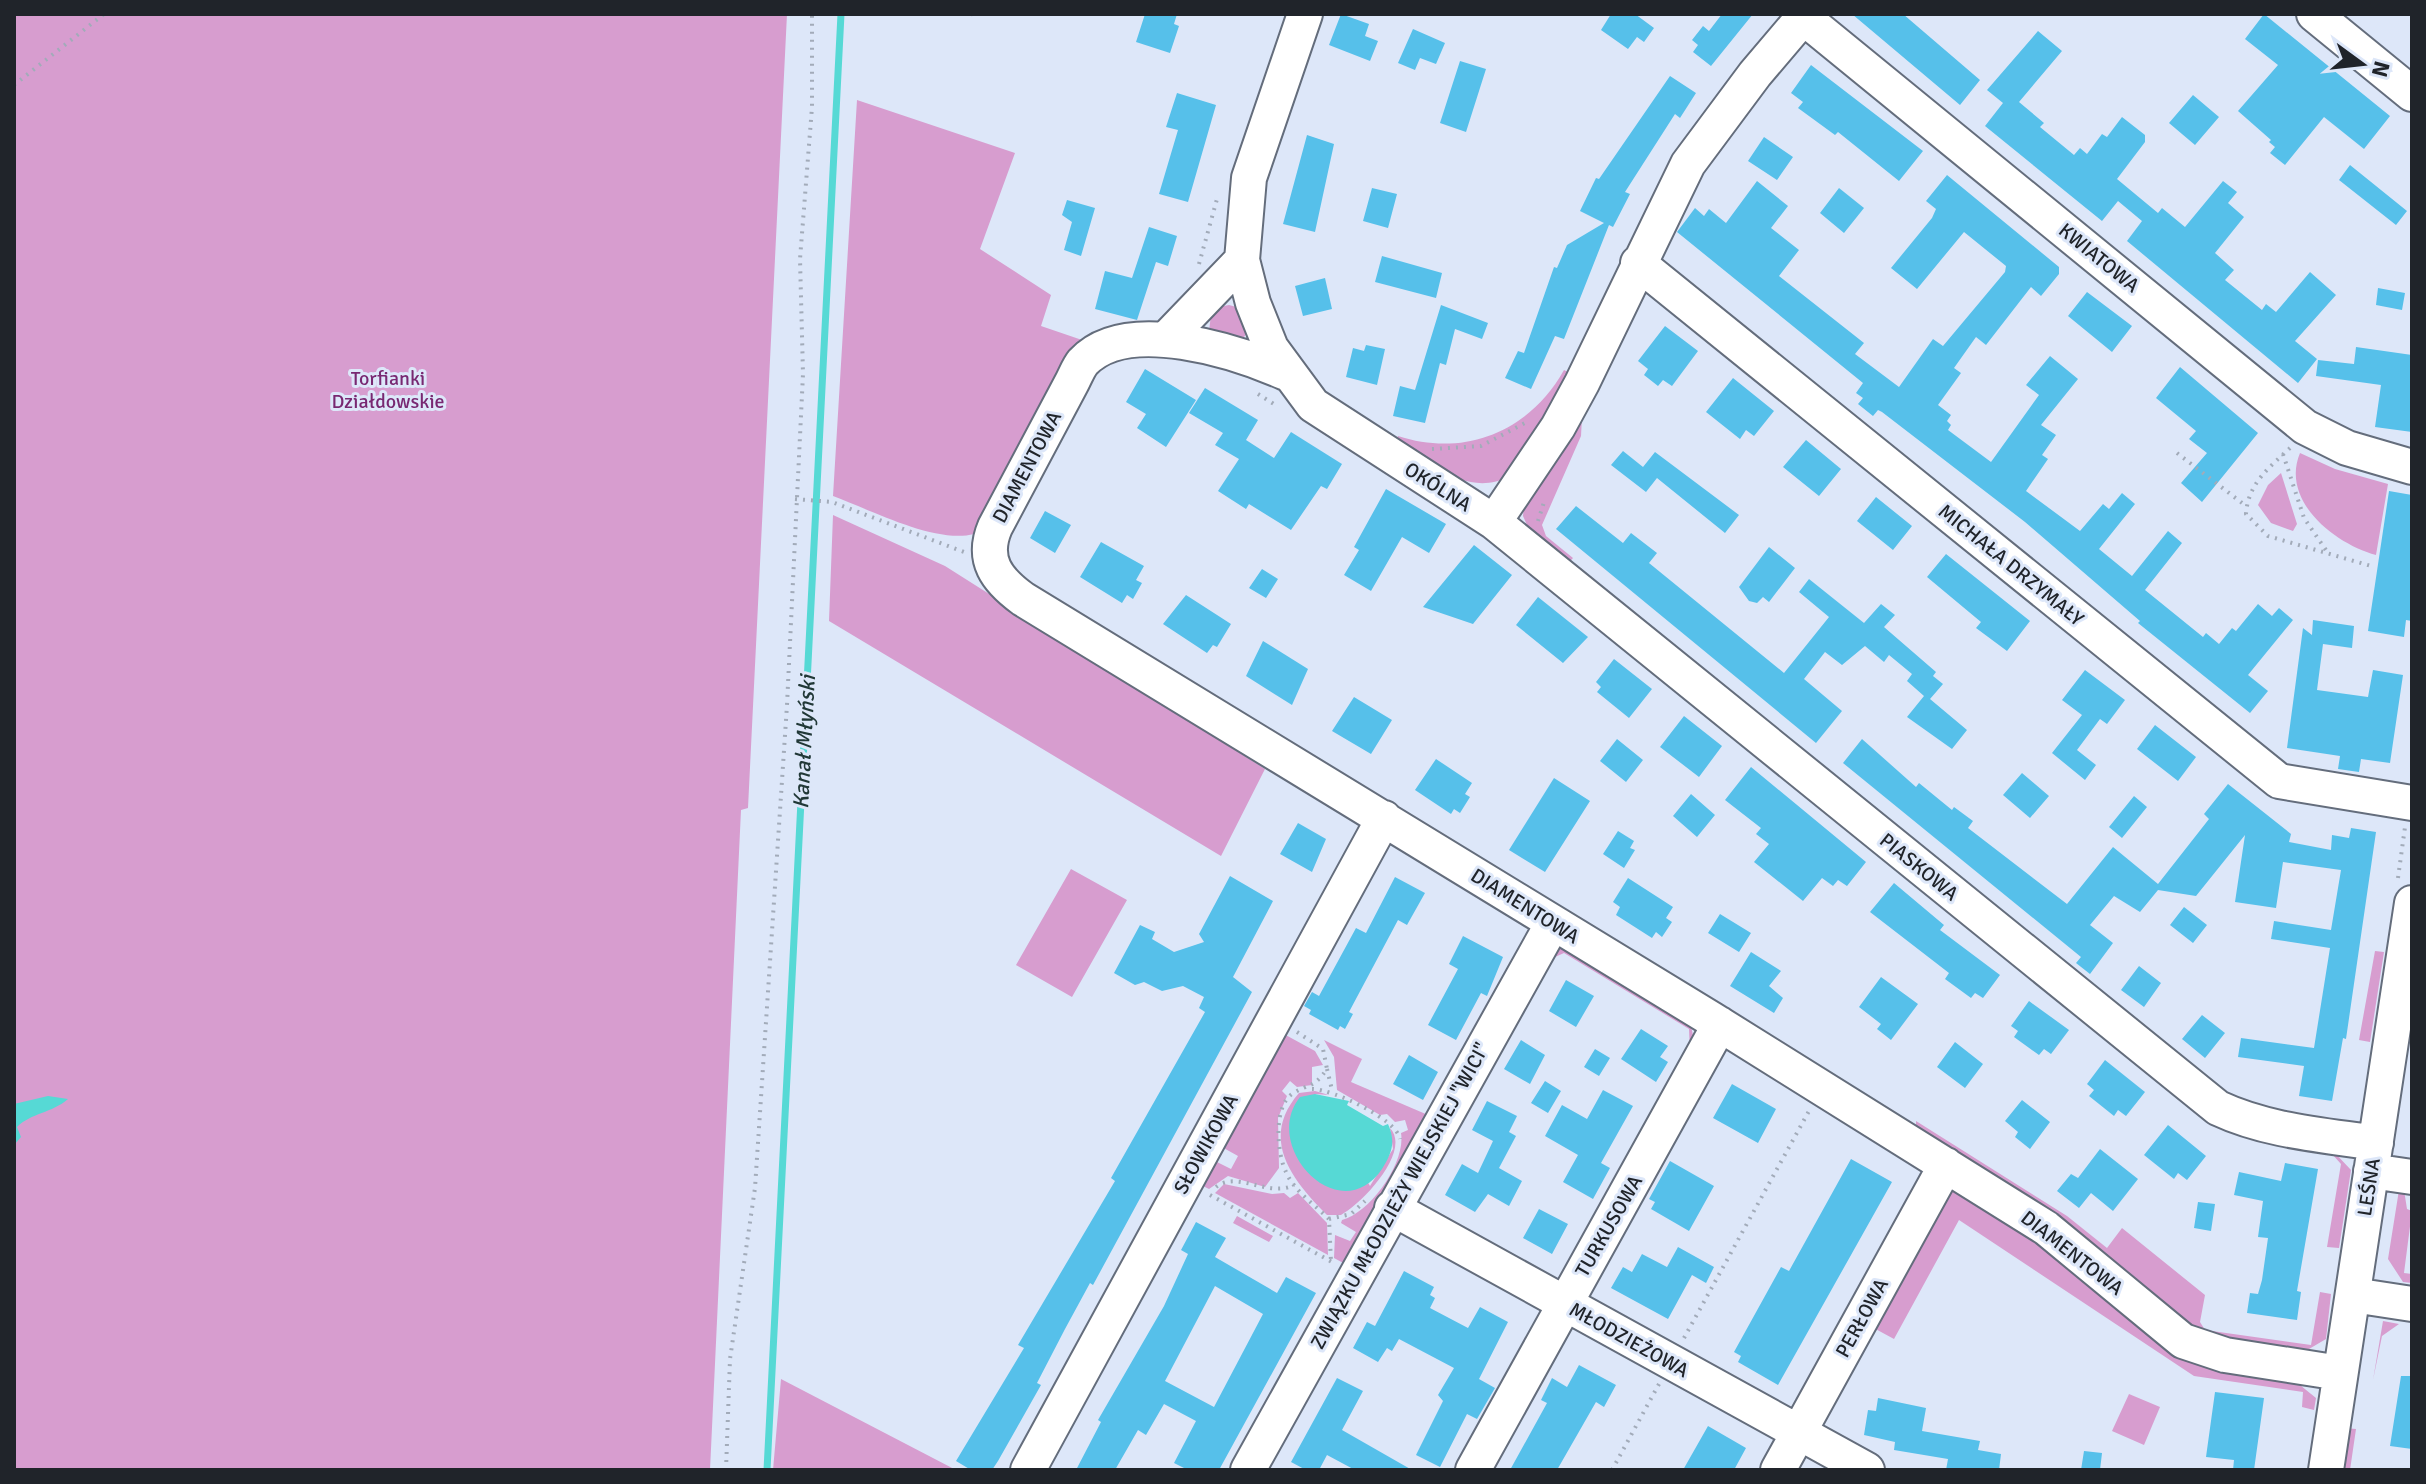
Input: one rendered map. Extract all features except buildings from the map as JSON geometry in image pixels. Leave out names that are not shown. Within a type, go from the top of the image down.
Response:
[{"type":"street","name":"OKÓLNA","points":[[1305,14],[1249,178],[1242,260],[1257,314],[1286,373],[1313,405],[1494,522],[1558,427],[1582,383],[1688,164],[1755,74],[1805,15]]},
{"type":"street","points":[[2314,14],[2412,94]]},
{"type":"street","name":"KWIATOWA","points":[[1805,15],[2305,427],[2347,448],[2412,467]]},
{"type":"street","points":[[1166,339],[1242,260]]},
{"type":"street","name":"MICHAŁA DRZYMAŁY","points":[[1638,263],[2279,781],[2412,803]]},
{"type":"street","points":[[1207,297],[1257,314],[1242,353]]},
{"type":"street","points":[[1207,297],[1207,346]]},
{"type":"street","name":"DIAMENTOWA","points":[[1286,373],[1242,353],[1166,339],[1112,346],[1082,363],[990,538],[992,569],[1003,585],[1720,1024],[2046,1228],[2183,1341],[2225,1355],[2340,1373]]},
{"type":"street","name":"PIASKOWA","points":[[1494,522],[2218,1108],[2243,1120],[2374,1157],[2412,1177]]},
{"type":"street","name":"SŁOWIKOWA","points":[[1028,1470],[1384,818]]},
{"type":"street","name":"LEŚNA","points":[[2326,1470],[2374,1157],[2402,1044],[2412,903]]},
{"type":"street","name":"ZWIĄZKU MŁODZIEŻY WIEJSKIEJ \"WICI\"","points":[[1248,1470],[1383,1199],[1553,923]]},
{"type":"street","name":"TURKUSOWA","points":[[1473,1470],[1720,1024]]},
{"type":"street","name":"PERŁOWA","points":[[1778,1470],[1946,1165]]},
{"type":"street","name":"MŁODZIEŻOWA","points":[[1383,1199],[1669,1363],[1867,1470]]},
{"type":"street","points":[[2353,1295],[2412,1304]]},
{"type":"path","points":[[14,85],[104,14]]},
{"type":"path","points":[[726,1470],[730,1359],[755,1188],[787,705],[803,374],[800,259],[812,107],[812,14]]},
{"type":"path","points":[[1429,449],[1481,446],[1533,418]]},
{"type":"path","points":[[2305,427],[2261,475],[2246,506],[2246,514],[2268,536],[2371,566]]},
{"type":"path","points":[[1455,457],[1460,448]]},
{"type":"path","points":[[2177,453],[2246,506]]},
{"type":"path","points":[[2283,454],[2304,518],[2330,555]]},
{"type":"path","points":[[795,499],[832,502],[990,559]]},
{"type":"path","points":[[1293,1030],[1323,1049],[1332,1091]]},
{"type":"path","points":[[1310,1088],[1327,1069]]},
{"type":"path","points":[[1331,1262],[1329,1219],[1294,1185],[1283,1163],[1279,1123],[1283,1107],[1292,1094],[1310,1088],[1332,1091],[1390,1122],[1399,1132],[1400,1146]]},
{"type":"path","points":[[1612,1470],[1822,1088]]},
{"type":"path","points":[[1209,1195],[1228,1181],[1273,1191],[1294,1185]]},
{"type":"path","points":[[1201,1190],[1339,1267]]},
{"type":"path","points":[[1329,1219],[1341,1218],[1383,1199]]},
{"type":"path","points":[[1329,1235],[1341,1218]]},
{"type":"green space","name":"Torfianki Działdowskie","points":[[14,14],[787,14],[748,808],[741,810],[710,1470],[14,1470]]},
{"type":"green space","points":[[857,100],[1015,153],[980,249],[1051,295],[1041,326],[1082,340],[974,534],[958,536],[922,530],[833,496]]},
{"type":"green space","points":[[1229,305],[1240,308],[1247,333],[1241,341],[1209,331],[1211,315],[1219,307]]},
{"type":"green space","points":[[1564,370],[1574,375],[1510,476],[1495,482],[1465,481],[1436,469],[1395,444],[1398,436],[1447,444],[1493,434],[1533,409]]},
{"type":"green space","points":[[1582,417],[1581,436],[1542,525],[1546,536],[1573,558],[1566,566],[1531,534],[1523,516],[1525,494]]},
{"type":"green space","points":[[2300,453],[2335,469],[2388,484],[2376,555],[2344,541],[2315,518],[2298,488],[2296,471]]},
{"type":"green space","points":[[2281,473],[2297,524],[2293,531],[2271,523],[2258,505],[2268,485]]},
{"type":"green space","points":[[833,515],[945,566],[1265,769],[1221,856],[829,621]]},
{"type":"green space","points":[[1071,869],[1127,900],[1072,997],[1016,965]]},
{"type":"green space","points":[[1555,946],[1571,948],[1690,1021],[1696,1050],[1690,1052],[1689,1029],[1564,953],[1546,961]]},
{"type":"green space","points":[[2375,951],[2384,952],[2370,1042],[2359,1040]]},
{"type":"green space","points":[[1282,1033],[1315,1051],[1323,1065],[1312,1067],[1312,1085],[1297,1087],[1290,1081],[1282,1091],[1287,1096],[1278,1118],[1279,1168],[1265,1187],[1228,1176],[1209,1189],[1199,1184],[1213,1160],[1231,1169],[1238,1156],[1220,1146]]},
{"type":"green space","points":[[1324,1040],[1362,1059],[1351,1082],[1428,1115],[1347,1265],[1334,1258],[1335,1235],[1350,1241],[1356,1232],[1341,1223],[1342,1220],[1375,1197],[1398,1158],[1401,1133],[1408,1130],[1405,1120],[1395,1122],[1387,1114],[1380,1115],[1337,1090],[1334,1057]]},
{"type":"green space","points":[[1315,1091],[1329,1095],[1315,1094],[1370,1186],[1393,1149],[1390,1128],[1395,1138],[1395,1150],[1382,1176],[1361,1200],[1341,1215],[1327,1215],[1302,1188],[1285,1158],[1281,1143],[1287,1110],[1299,1093]]},
{"type":"green space","points":[[1916,1121],[2067,1216],[2107,1248],[2122,1228],[2205,1295],[2200,1322],[2205,1330],[2311,1345],[2320,1292],[2331,1294],[2326,1339],[2309,1349],[2281,1349],[2192,1330],[1916,1128]]},
{"type":"green space","points":[[2334,1152],[2351,1170],[2339,1248],[2327,1247],[2341,1164],[2332,1154]]},
{"type":"green space","points":[[1224,1184],[1272,1194],[1284,1193],[1290,1198],[1298,1193],[1327,1223],[1328,1255],[1215,1193]]},
{"type":"green space","points":[[2399,1190],[2404,1190],[2407,1209],[2412,1211],[2404,1273],[2412,1274],[2412,1283],[2403,1282],[2388,1259]]},
{"type":"green space","points":[[1949,1192],[1968,1192],[2127,1308],[2295,1381],[2316,1398],[2314,1410],[2302,1407],[2303,1392],[2194,1376],[1959,1220],[1894,1339],[1870,1326]]},
{"type":"green space","points":[[1237,1216],[1273,1236],[1269,1242],[1233,1223]]},
{"type":"green space","points":[[2383,1321],[2399,1324],[2382,1336],[2373,1380]]},
{"type":"green space","points":[[781,1379],[956,1470],[773,1470]]},
{"type":"green space","points":[[2129,1394],[2160,1407],[2144,1445],[2112,1431]]},
{"type":"green space","points":[[2344,1428],[2356,1429],[2350,1470],[2338,1470]]},
{"type":"shaded area","points":[[1315,1094],[1349,1101],[1347,1105],[1383,1126],[1388,1124],[1392,1136],[1390,1152],[1382,1169],[1365,1186],[1346,1191],[1327,1187],[1310,1175],[1297,1158],[1290,1138],[1290,1117],[1300,1097]]},
{"type":"shaded area","points":[[48,1096],[68,1099],[17,1127],[21,1137],[14,1145],[14,1104]]},
{"type":"waterway","name":"Kanał Młyński","points":[[767,1470],[841,14]]}]
